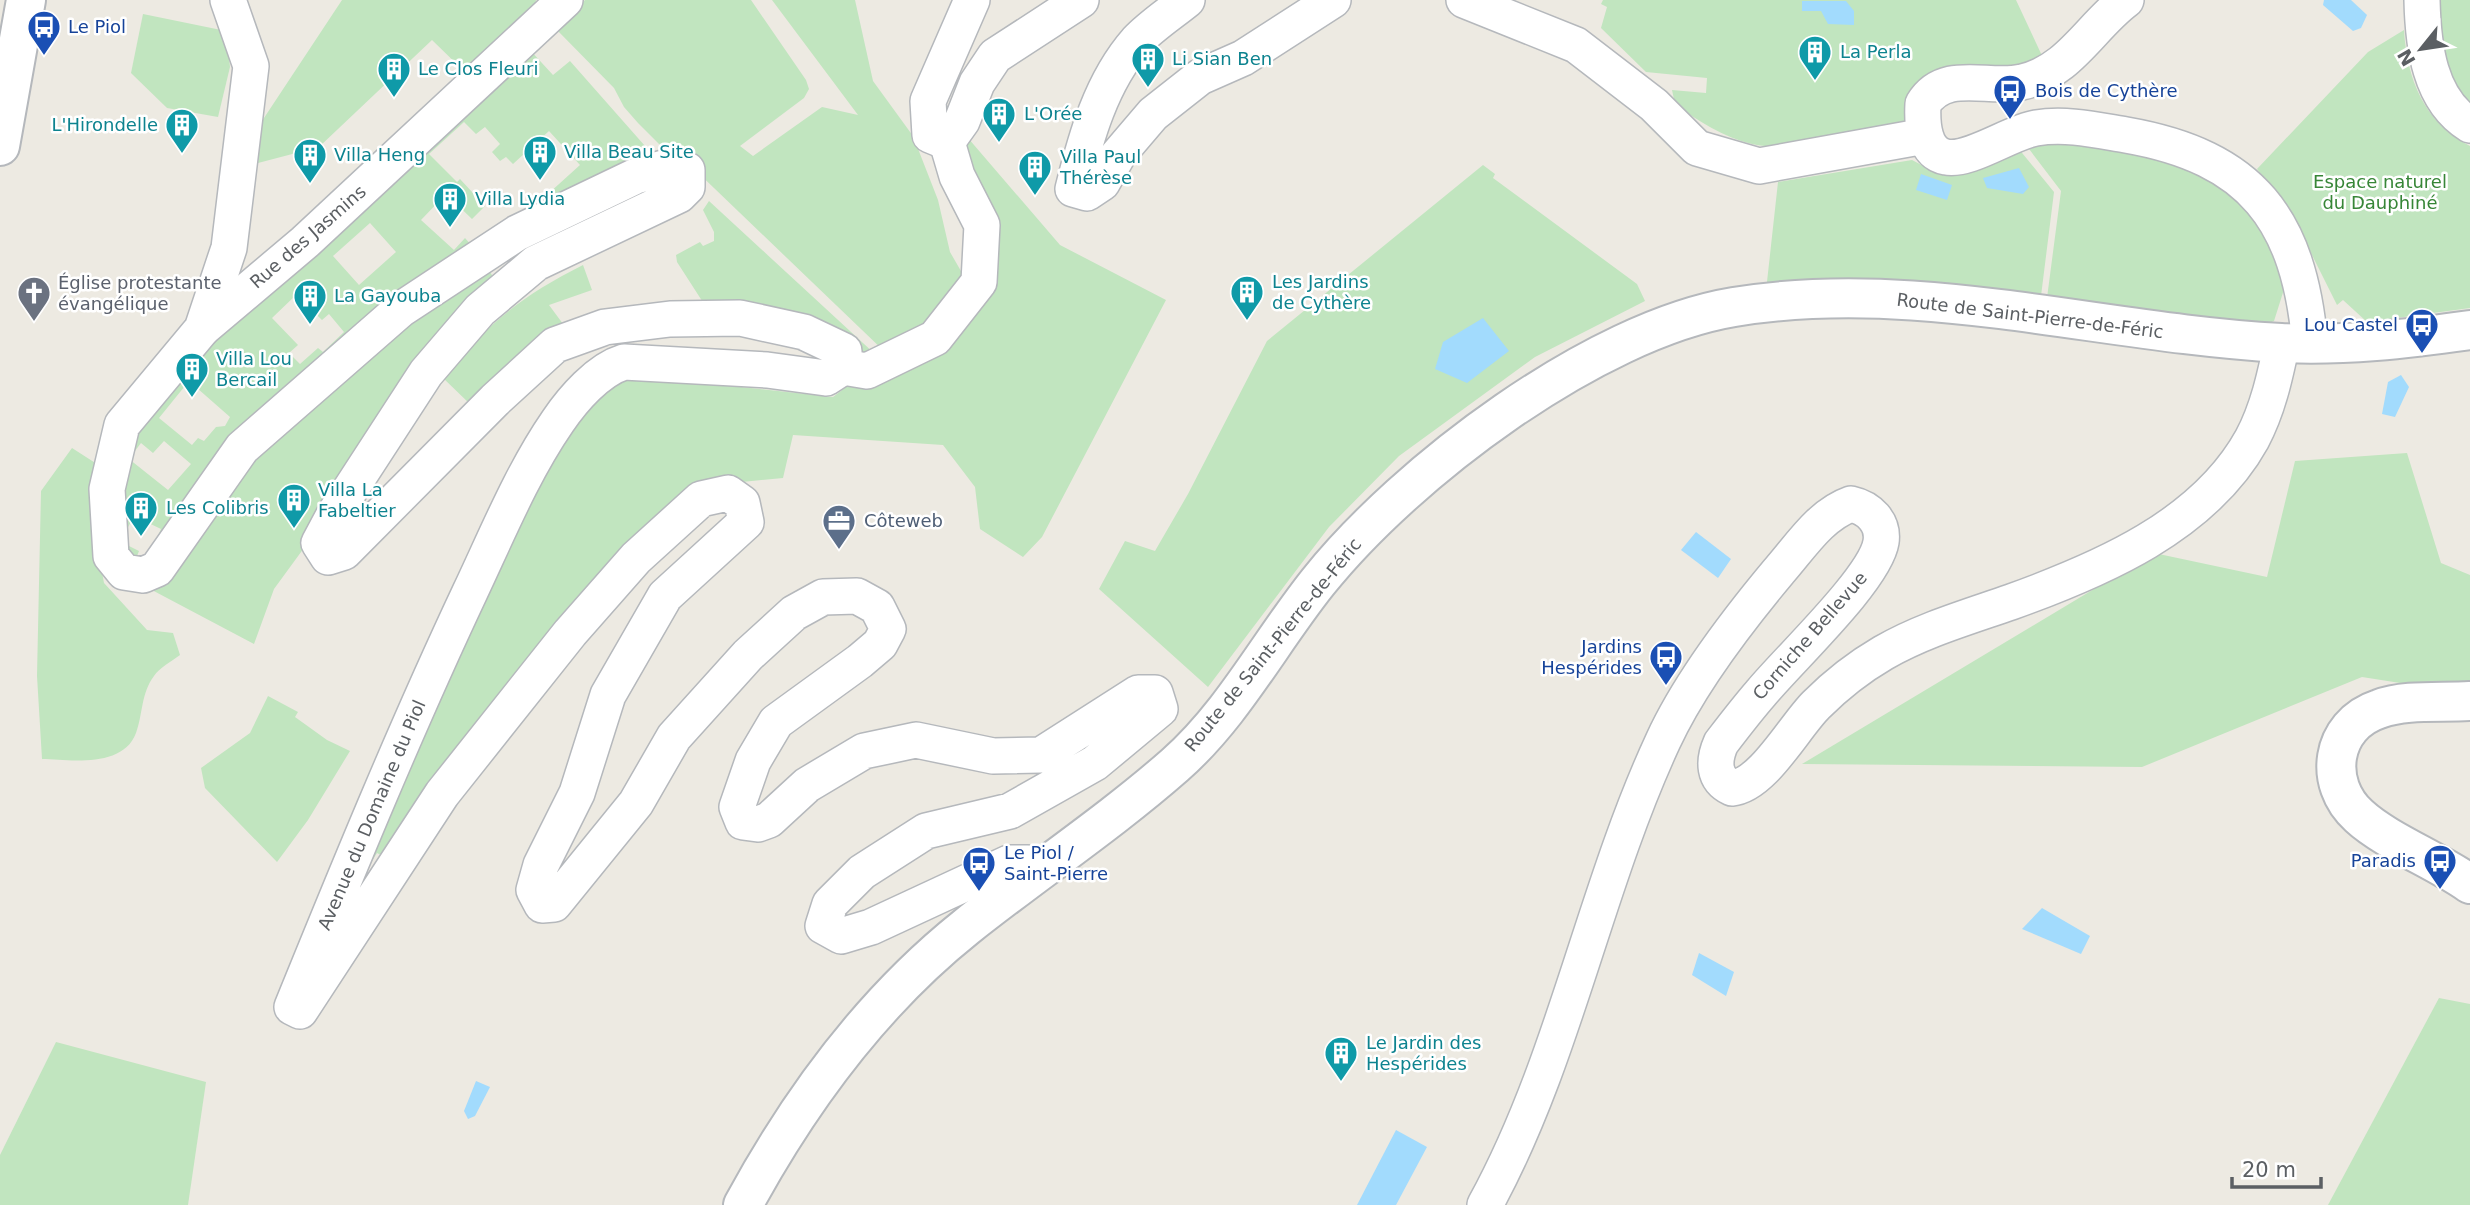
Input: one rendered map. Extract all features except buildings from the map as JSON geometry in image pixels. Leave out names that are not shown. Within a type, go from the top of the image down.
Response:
[{"type":"street","points":[[0,146],[26,0]]},
{"type":"street","points":[[228,0],[251,66],[229,248],[202,329],[122,425],[107,489],[111,556],[124,572],[143,575],[157,569],[242,448],[400,310],[517,233],[636,176],[670,166],[687,170],[687,187],[679,195],[536,263],[480,310],[426,373],[335,513],[319,543],[328,557],[344,552],[495,400],[555,345],[606,327],[670,319],[740,318],[804,332],[844,351],[842,367],[867,371],[935,338],[979,282],[982,225],[957,176],[947,142]]},
{"type":"street","name":"Rue des Jasmins","points":[[202,329],[305,242],[565,0]]},
{"type":"street","points":[[947,142],[930,135],[928,101],[972,0]]},
{"type":"street","points":[[947,142],[962,121],[977,83],[995,57],[1081,0]]},
{"type":"street","points":[[1187,0],[1138,41],[1102,95],[1083,147],[1073,189],[1087,193],[1102,183],[1118,155],[1153,114],[1200,77],[1243,58],[1332,0]]},
{"type":"street","points":[[1464,0],[1576,45],[1654,105],[1697,148],[1759,166],[1925,136]]},
{"type":"street","points":[[2126,0],[2048,73],[2022,83],[1956,82],[1938,87],[1923,104],[1925,136],[1935,152],[1948,158],[1968,153],[2020,131],[2058,125],[2140,138],[2197,155],[2227,168],[2269,208],[2299,271],[2296,343]]},
{"type":"street","points":[[2422,0],[2423,27],[2431,70],[2445,104],[2470,125]]},
{"type":"street","name":"Route de Saint-Pierre-de-Féric","points":[[743,1205],[781,1137],[853,1038],[923,965],[964,928],[1154,782],[1199,741],[1320,580],[1368,526],[1417,481],[1538,391],[1602,354],[1673,321],[1729,308],[1794,299],[1926,300],[2296,343],[2359,343],[2470,330]]},
{"type":"street","name":"Corniche Bellevue","points":[[1485,1205],[1526,1119],[1591,939],[1613,865],[1663,739],[1693,689],[1753,602],[1825,518],[1852,504],[1865,507],[1877,520],[1882,539],[1878,552],[1847,596],[1760,694],[1721,743],[1717,753],[1716,774],[1722,783],[1732,788],[1753,781],[1816,705],[1840,683],[1884,653],[1930,631],[2052,587],[2125,552],[2176,522],[2209,494],[2235,466],[2253,437],[2275,380],[2296,343]]},
{"type":"street","name":"Avenue du Domaine du Piol","points":[[842,367],[826,378],[767,370],[624,362],[607,368],[558,420],[501,528],[425,689],[381,787],[292,1007],[300,1011],[442,794],[570,633],[636,558],[701,499],[728,493],[742,503],[746,522],[665,596],[608,695],[577,793],[541,865],[534,890],[542,905],[554,904],[588,864],[636,803],[674,737],[748,655],[794,613],[823,597],[857,596],[877,607],[888,629],[880,644],[860,662],[776,722],[753,761],[737,807],[743,822],[758,824],[769,820],[807,785],[864,751],[916,740],[993,755],[1041,755],[1138,693],[1155,693],[1160,709],[1096,763],[1010,811],[926,831],[862,872],[831,904],[823,926],[841,936],[871,927],[1009,863],[1028,863],[1038,872]]},
{"type":"street","points":[[2470,701],[2379,709],[2358,720],[2341,740],[2334,761],[2336,781],[2346,803],[2362,819],[2470,884]]},
{"type":"green space","points":[[342,0],[536,0],[532,19],[469,76],[432,40],[319,147],[258,163],[260,124]]},
{"type":"green space","points":[[585,0],[751,0],[806,80],[809,89],[804,98],[740,146],[753,156],[822,107],[858,115],[772,0],[855,0],[873,81],[913,136],[938,200],[950,252],[965,278],[928,329],[886,353],[689,164],[669,154],[624,107],[614,88],[556,29]]},
{"type":"green space","points":[[1603,0],[2016,0],[2044,60],[2023,69],[1936,69],[1914,88],[1903,126],[1807,145],[1787,147],[1752,144],[1721,133],[1675,104],[1672,90],[1706,93],[1707,78],[1646,72],[1601,28],[1607,7],[1601,4]]},
{"type":"green space","points":[[2438,0],[2470,0],[2470,103],[2453,82],[2448,69],[2441,42]]},
{"type":"green space","points":[[143,14],[226,31],[230,67],[218,117],[167,108],[131,73]]},
{"type":"green space","name":"Espace naturel du Dauphiné","points":[[2404,30],[2409,66],[2421,98],[2441,125],[2470,146],[2470,308],[2367,322],[2343,300],[2337,305],[2292,215],[2257,169],[2368,52]]},
{"type":"green space","points":[[530,50],[553,75],[570,61],[660,163],[616,177],[543,209],[439,271],[375,316],[240,434],[187,505],[163,550],[151,560],[143,562],[124,551],[120,538],[120,502],[127,460],[145,412],[181,371]],"holes":[[[464,122],[476,134],[485,127],[500,144],[492,152],[500,161],[506,157],[513,164],[549,131],[580,165],[538,203],[473,247],[465,238],[454,250],[421,220],[446,194],[472,219],[485,206],[460,179],[457,182],[429,154]],[[370,223],[396,252],[359,285],[333,256]],[[296,295],[322,320],[329,314],[344,332],[323,352],[318,348],[300,364],[289,353],[298,345],[272,318]],[[189,381],[230,417],[225,426],[216,427],[204,441],[198,438],[192,445],[159,418]],[[164,441],[191,464],[168,490],[129,459],[141,443],[153,453]],[[134,516],[161,529],[153,547],[159,550],[153,557],[137,556],[139,551],[127,545],[126,531]]]},
{"type":"green space","points":[[968,138],[1060,245],[1166,300],[1042,537],[1023,557],[980,529],[975,487],[943,445],[793,435],[783,478],[722,484],[387,858],[377,853],[372,861],[359,855],[524,507],[563,436],[596,396],[630,375],[833,397],[985,281],[948,178]]},
{"type":"green space","points":[[2046,139],[2105,145],[2212,175],[2263,226],[2286,283],[2274,321],[2265,325],[2047,298],[2061,191],[2026,145]]},
{"type":"green space","points":[[2018,148],[2054,192],[2041,296],[1766,291],[1778,182],[1912,160],[1937,173],[1947,174]]},
{"type":"green space","points":[[1483,165],[1495,174],[1493,178],[1637,284],[1645,301],[1535,357],[1399,456],[1329,527],[1208,687],[1099,589],[1125,541],[1155,551],[1188,494],[1267,341]]},
{"type":"green space","points":[[709,201],[876,355],[867,356],[706,307],[677,262],[676,255],[700,242],[703,246],[714,241],[714,232],[703,210]]},
{"type":"green space","points":[[485,263],[497,284],[274,589],[254,644],[150,589],[271,434]]},
{"type":"green space","points":[[583,265],[592,290],[549,305],[566,328],[472,406],[442,377],[490,326],[506,313],[541,288]]},
{"type":"green space","points":[[72,448],[100,466],[101,567],[104,583],[147,630],[173,633],[180,655],[154,676],[144,696],[136,733],[129,744],[120,752],[95,760],[42,759],[37,676],[41,491]]},
{"type":"green space","points":[[2407,453],[2441,563],[2470,575],[2470,694],[2362,677],[2142,767],[1802,764],[2154,553],[2267,577],[2295,461]]},
{"type":"green space","points":[[268,696],[298,712],[295,717],[327,740],[350,751],[308,820],[277,862],[205,788],[201,768],[250,733]]},
{"type":"green space","points":[[2439,998],[2470,1004],[2470,1205],[2328,1205]]},
{"type":"green space","points":[[56,1042],[206,1082],[188,1205],[0,1205],[0,1155]]},
{"type":"water","points":[[2324,0],[2351,0],[2367,15],[2361,28],[2353,31],[2323,5]]},
{"type":"water","points":[[1802,1],[1846,1],[1854,11],[1854,25],[1828,24],[1821,11],[1802,11]]},
{"type":"water","points":[[2019,168],[2029,187],[2023,194],[1987,188],[1983,178]]},
{"type":"water","points":[[1921,174],[1952,185],[1947,200],[1916,190]]},
{"type":"water","points":[[1483,318],[1509,351],[1467,383],[1435,369],[1443,342]]},
{"type":"water","points":[[2401,375],[2409,387],[2395,417],[2382,414],[2388,382]]},
{"type":"water","points":[[1696,532],[1731,559],[1718,578],[1681,550]]},
{"type":"water","points":[[2042,908],[2090,936],[2081,954],[2022,929]]},
{"type":"water","points":[[1699,953],[1734,972],[1726,996],[1692,975]]},
{"type":"water","points":[[476,1081],[490,1087],[475,1116],[468,1119],[464,1111]]},
{"type":"water","points":[[1396,1130],[1427,1147],[1396,1205],[1357,1205]]},
{"type":"place","name":"Le Piol","points":[[44,57]]},
{"type":"place","name":"La Perla","points":[[1815,82]]},
{"type":"place","name":"Li Sian Ben","points":[[1148,89]]},
{"type":"place","name":"Le Clos Fleuri","points":[[394,99]]},
{"type":"place","name":"Bois de Cythère","points":[[2010,121]]},
{"type":"place","name":"L'Orée","points":[[999,144]]},
{"type":"place","name":"L'Hirondelle","points":[[182,155]]},
{"type":"place","name":"Villa Beau Site","points":[[540,182]]},
{"type":"place","name":"Villa Heng","points":[[310,185]]},
{"type":"place","name":"Villa Paul Thérèse","points":[[1035,197]]},
{"type":"place","name":"Villa Lydia","points":[[450,229]]},
{"type":"place","name":"Les Jardins de Cythère","points":[[1247,322]]},
{"type":"place","name":"Église protestante évangélique","points":[[34,323]]},
{"type":"place","name":"La Gayouba","points":[[310,326]]},
{"type":"place","name":"Lou Castel","points":[[2422,355]]},
{"type":"place","name":"Villa Lou Bercail","points":[[192,399]]},
{"type":"place","name":"Villa La Fabeltier","points":[[294,530]]},
{"type":"place","name":"Les Colibris","points":[[141,538]]},
{"type":"place","name":"Côteweb","points":[[839,551]]},
{"type":"place","name":"Jardins Hespérides","points":[[1666,687]]},
{"type":"place","name":"Paradis","points":[[2440,891]]},
{"type":"place","name":"Le Piol / Saint-Pierre","points":[[979,893]]},
{"type":"place","name":"Le Jardin des Hespérides","points":[[1341,1083]]}]
